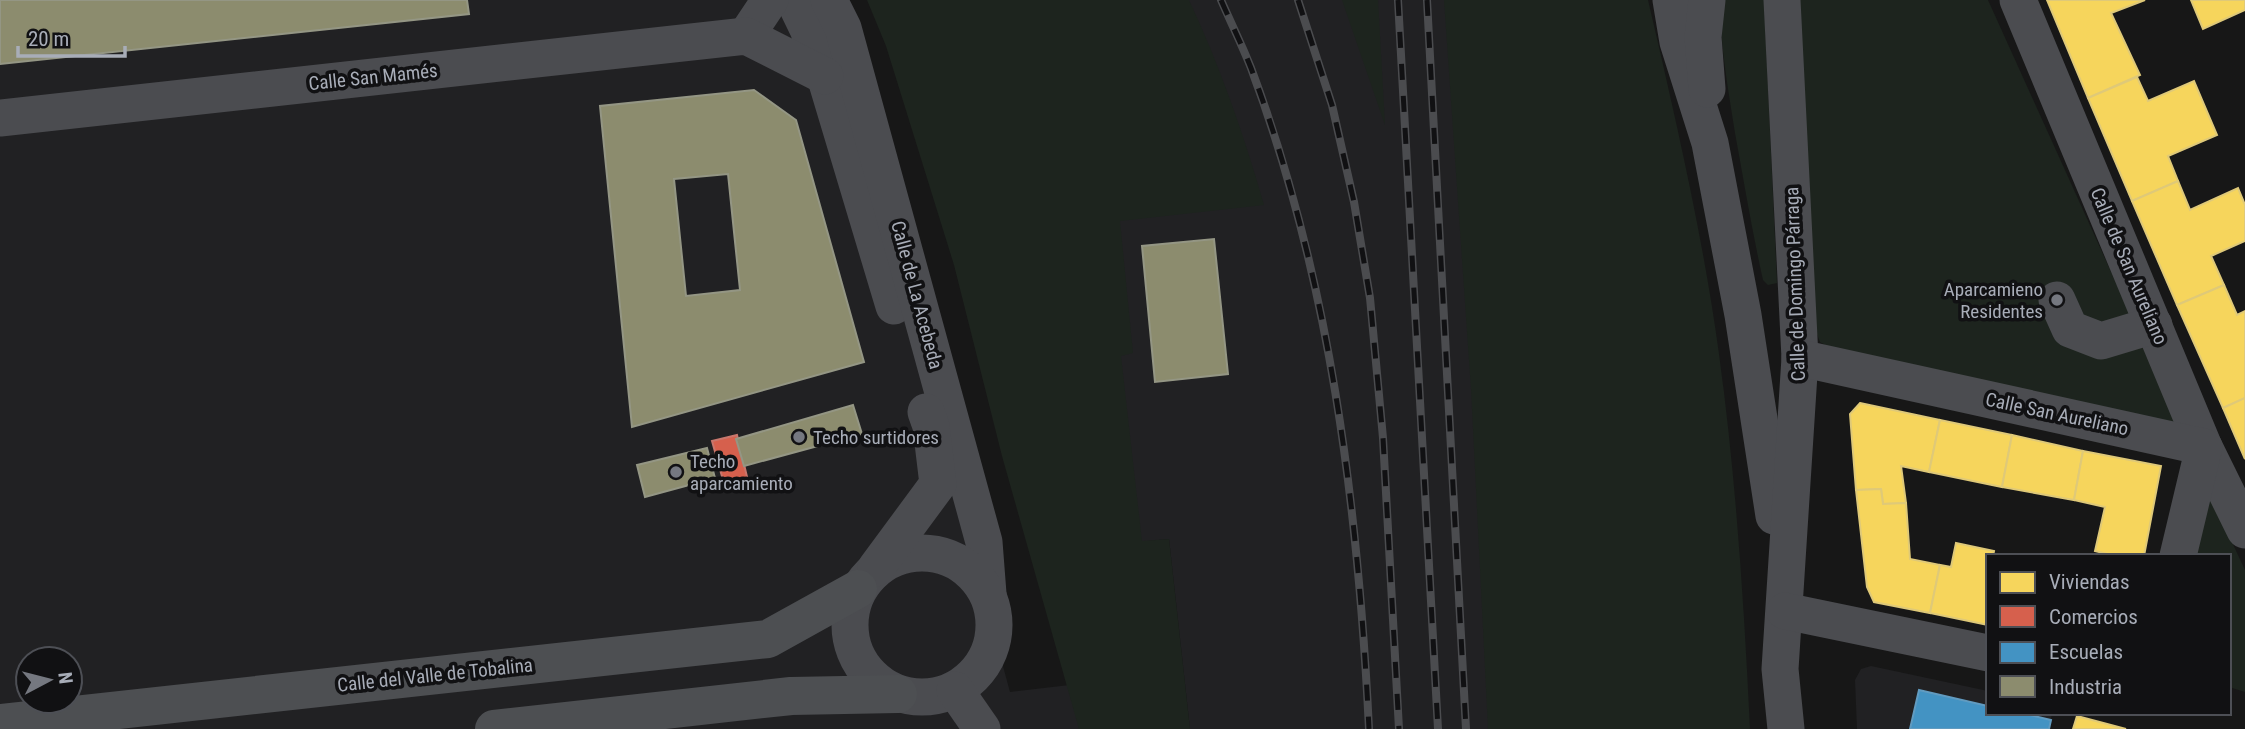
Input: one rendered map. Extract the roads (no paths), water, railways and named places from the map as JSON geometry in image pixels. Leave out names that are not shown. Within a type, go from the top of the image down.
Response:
[{"type":"main road","name":"Calle del Valle de Tobalina","points":[[0,723],[768,639],[867,578]]},
{"type":"main road","points":[[494,729],[791,696],[898,694]]},
{"type":"street","points":[[770,0],[746,36],[825,76]]},
{"type":"street","name":"Calle de La Acebeda","points":[[794,0],[825,76],[931,426],[938,484],[867,578]]},
{"type":"street","name":"Calle de La Acebeda","points":[[829,0],[843,28],[984,542],[988,594]]},
{"type":"street","name":"Calle de Domingo Párraga","points":[[1671,0],[1678,42],[1710,143],[1744,315],[1770,483],[1785,611]]},
{"type":"street","name":"Calle de Domingo Párraga","points":[[1707,0],[1703,37],[1710,143]]},
{"type":"street","name":"Calle de Domingo Párraga","points":[[1782,0],[1800,358],[1780,669],[1786,729]]},
{"type":"street","name":"Calle de San Aureliano","points":[[2018,0],[2204,447],[2245,530]]},
{"type":"street","name":"Calle San Mamés","points":[[0,118],[746,36]]},
{"type":"street","points":[[2057,300],[2070,328],[2101,341],[2154,325]]},
{"type":"street","name":"Calle San Aureliano","points":[[1800,358],[2204,447]]},
{"type":"street","points":[[2178,554],[2204,447]]},
{"type":"street","points":[[918,551],[944,555],[974,572],[988,594],[995,623],[986,660],[975,675],[955,690],[923,698],[898,694],[875,681],[863,668],[852,648],[849,621],[867,578],[893,557],[918,551]]},
{"type":"street","points":[[1785,611],[1986,653]]},
{"type":"street","points":[[955,690],[982,729]]},
{"type":"railway","points":[[1221,0],[1251,68],[1278,148],[1320,311],[1348,477],[1369,729]]},
{"type":"railway","points":[[1298,0],[1332,105],[1354,202],[1370,298],[1383,438],[1399,729]]},
{"type":"railway","points":[[1398,0],[1438,729]]},
{"type":"railway","points":[[1427,0],[1466,729]]},
{"type":"place","name":"Aparcamieno Residentes","points":[[2057,300]]},
{"type":"place","name":"Techo surtidores","points":[[799,437]]},
{"type":"place","name":"Techo aparcamiento","points":[[676,472]]}]
